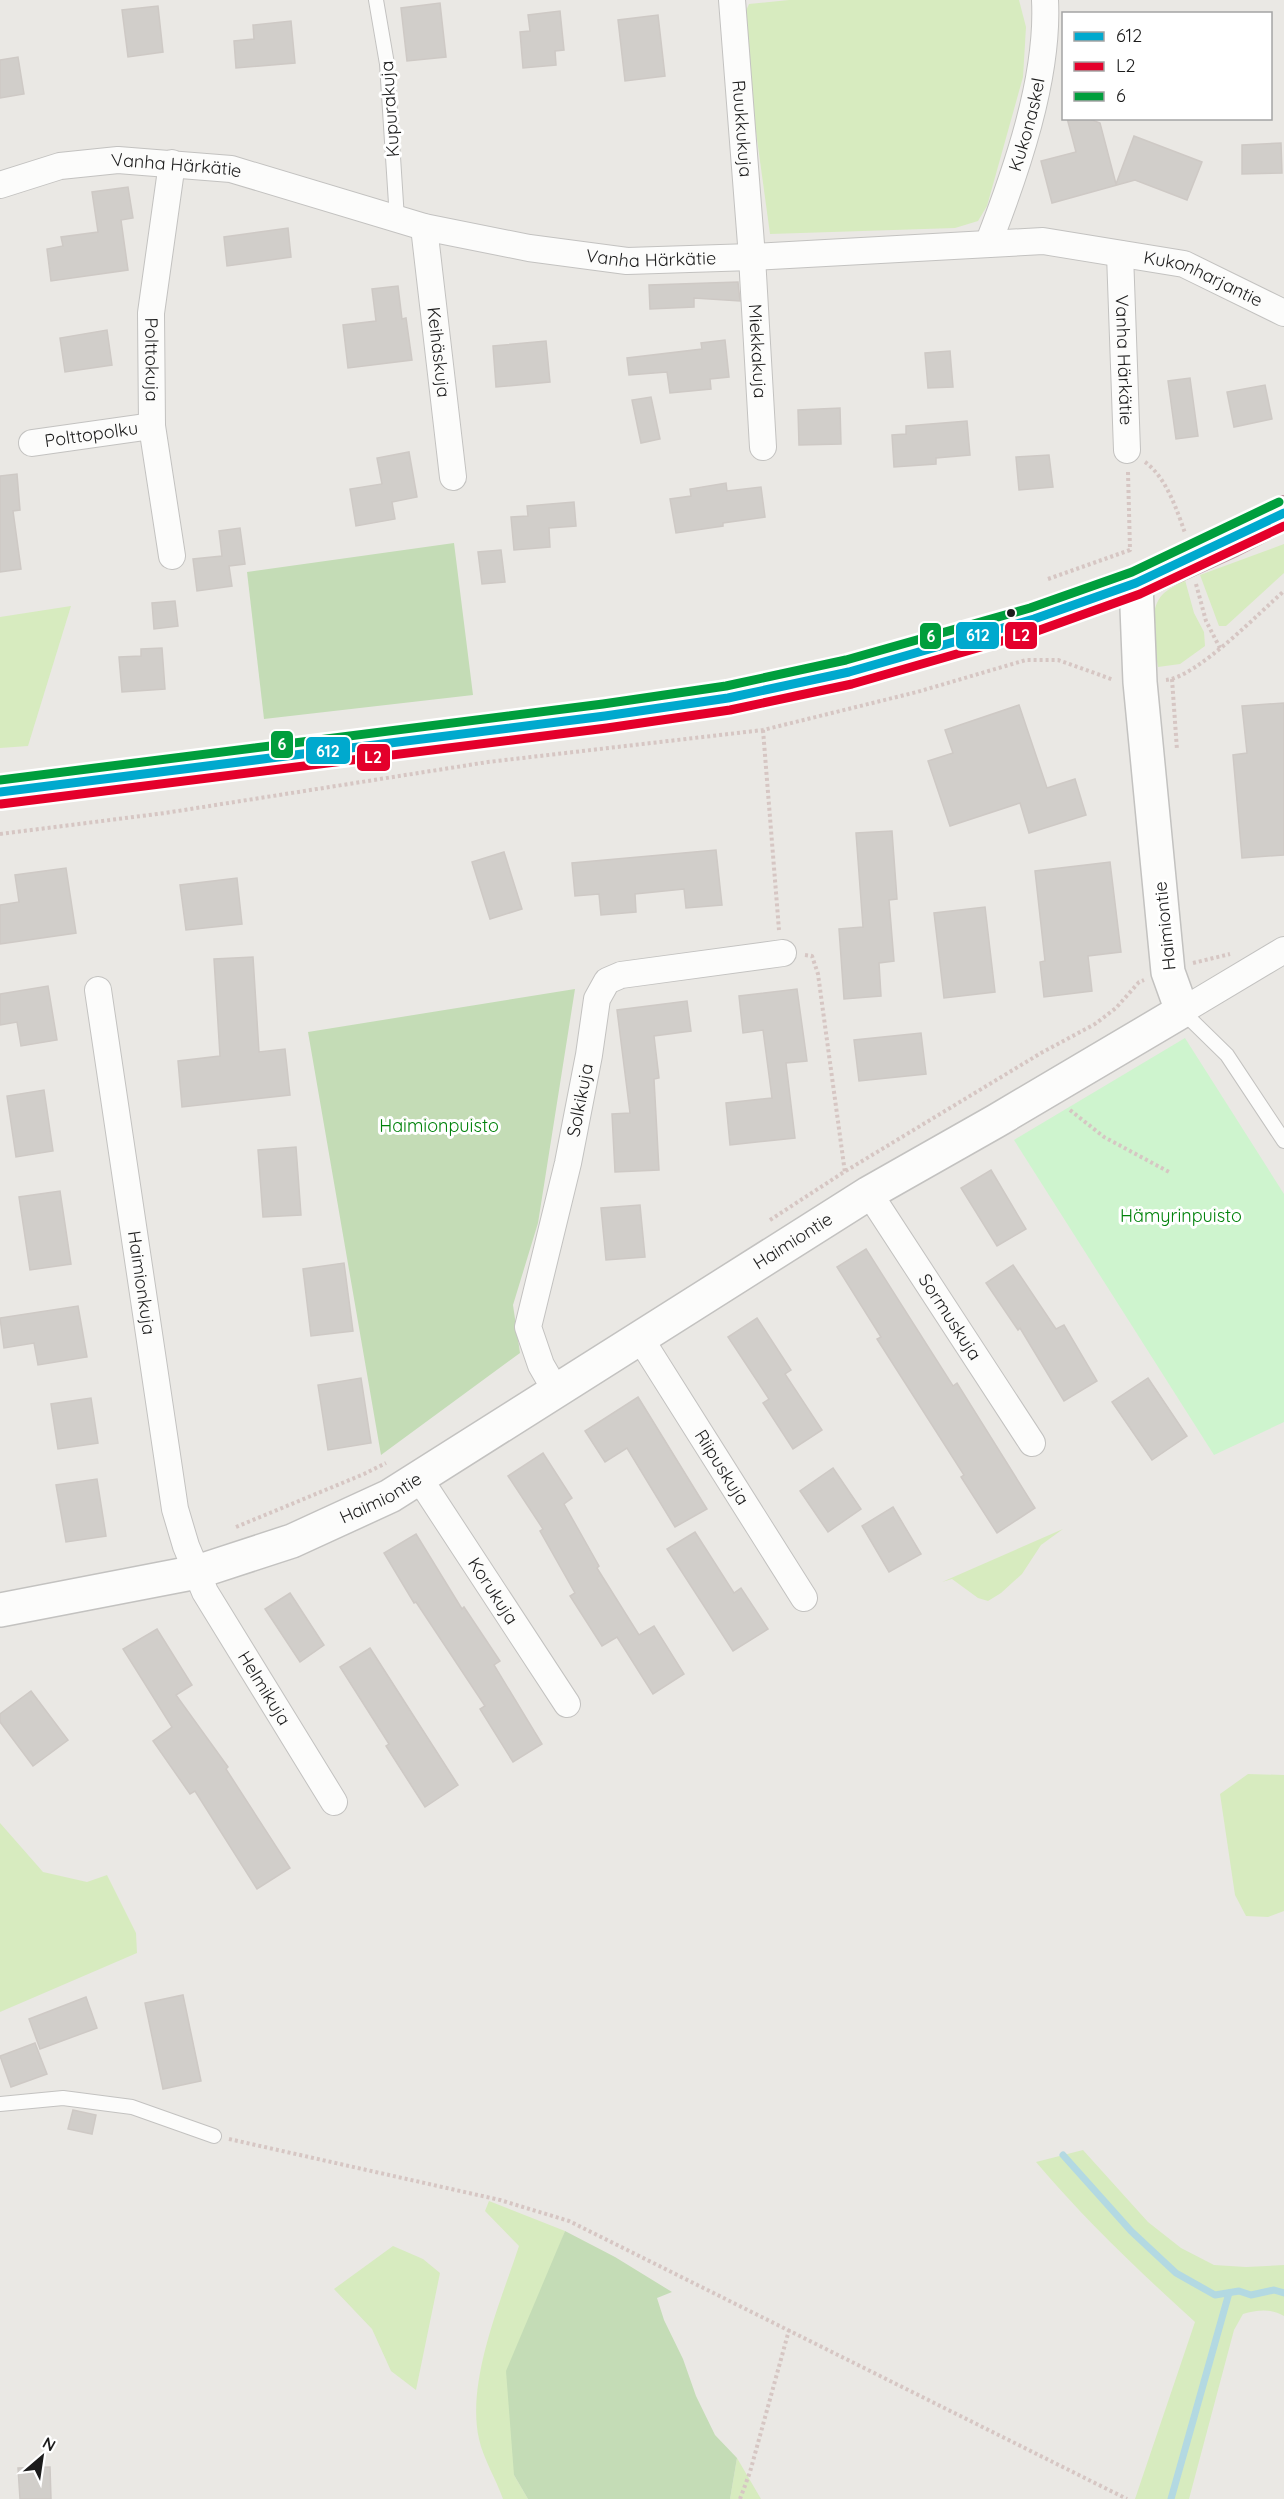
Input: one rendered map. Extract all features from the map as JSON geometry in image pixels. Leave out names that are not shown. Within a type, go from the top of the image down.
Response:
[{"type":"highway","points":[[0,792],[605,716],[728,698],[849,672],[1034,619],[1136,583],[1284,513]]},
{"type":"street","name":"Ruukkukuja","points":[[732,0],[752,257]]},
{"type":"street","name":"Kukonaskel","points":[[988,244],[1020,149],[1037,84],[1044,40],[1045,0]]},
{"type":"street","name":"Vanha Härkätie","points":[[0,185],[60,166],[118,160],[231,170],[424,226],[529,248],[627,261],[752,257],[1043,241],[1120,254],[1127,450]]},
{"type":"street","name":"Polttokuja","points":[[172,163],[151,313],[152,426],[172,556]]},
{"type":"street","name":"Keihäskuja","points":[[424,226],[453,477]]},
{"type":"street","name":"Kukonharjantie","points":[[1120,254],[1184,264],[1284,313]]},
{"type":"street","name":"Miekkakuja","points":[[752,257],[763,447]]},
{"type":"street","name":"Polttopolku","points":[[32,443],[152,426]]},
{"type":"street","name":"Haimiontie","points":[[0,1610],[196,1572],[292,1541],[390,1496],[406,1468],[556,1391],[869,1193],[1182,1011],[1168,972],[1140,682],[1136,583]]},
{"type":"street","points":[[1182,1011],[1284,950]]},
{"type":"street","name":"Solkikuja","points":[[556,1391],[542,1365],[528,1328],[568,1163],[589,1055],[597,999],[607,981],[621,975],[783,953]]},
{"type":"street","name":"Haimionkuja","points":[[98,990],[175,1509],[196,1572]]},
{"type":"street","name":"Sormuskuja","points":[[869,1193],[1032,1443]]},
{"type":"street","name":"Riipuskuja","points":[[640,1338],[804,1598]]},
{"type":"street","name":"Korukuja","points":[[406,1468],[567,1704]]},
{"type":"street","name":"Helmikuja","points":[[196,1572],[205,1592],[334,1802]]},
{"type":"lane","name":"Kupurakuja","points":[[376,0],[387,64],[397,219]]},
{"type":"lane","points":[[1182,1011],[1227,1055],[1284,1141]]},
{"type":"lane","points":[[0,2103],[63,2098],[132,2107],[214,2136]]},
{"type":"path","points":[[1127,450],[1152,467],[1174,502],[1186,535]]},
{"type":"path","points":[[1048,579],[1130,550],[1127,450]]},
{"type":"path","points":[[1196,582],[1206,621],[1220,648]]},
{"type":"path","points":[[1160,680],[1172,679],[1192,669],[1220,648],[1284,591]]},
{"type":"path","points":[[764,1223],[1041,1053],[1095,1024],[1116,1008],[1139,982],[1213,956],[1236,953]]},
{"type":"path","points":[[1054,1086],[1063,1103],[1104,1137],[1171,1173]]},
{"type":"path","points":[[225,1531],[353,1479],[406,1468]]},
{"type":"path","points":[[214,2136],[500,2200],[569,2221],[1127,2499]]},
{"type":"path","points":[[740,2499],[750,2472],[789,2330]]},
{"type":"green space","points":[[789,0],[1019,0],[1026,27],[1023,77],[987,206],[978,221],[955,228],[770,234],[741,22],[749,4]]},
{"type":"green space","points":[[454,543],[473,695],[264,719],[247,572]]},
{"type":"green space","points":[[1284,544],[1284,573],[1226,626],[1219,626],[1200,575]]},
{"type":"green space","points":[[1185,580],[1194,613],[1204,632],[1205,646],[1180,664],[1158,667],[1153,628],[1155,608],[1164,593]]},
{"type":"green space","points":[[71,606],[28,746],[0,748],[0,617]]},
{"type":"green space","name":"Haimionpuisto","points":[[575,989],[538,1223],[513,1305],[520,1353],[381,1455],[308,1032]]},
{"type":"green space","name":"Hämyrinpuisto","points":[[1185,1038],[1284,1194],[1284,1422],[1214,1455],[1014,1140]]},
{"type":"green space","points":[[1063,1529],[1041,1545],[1022,1574],[1001,1593],[988,1601],[978,1598],[952,1579],[942,1582]]},
{"type":"green space","points":[[1248,1774],[1284,1775],[1284,1911],[1268,1917],[1246,1916],[1235,1895],[1220,1794]]},
{"type":"green space","points":[[0,1823],[43,1872],[87,1882],[107,1875],[136,1933],[137,1953],[0,2012]]},
{"type":"green space","points":[[1083,2150],[1148,2222],[1181,2248],[1214,2265],[1246,2267],[1284,2265],[1284,2316],[1264,2310],[1243,2314],[1234,2330],[1189,2499],[1135,2499],[1195,2322],[1113,2245],[1036,2162]]},
{"type":"green space","points":[[489,2201],[565,2231],[543,2288],[514,2475],[528,2499],[503,2499],[483,2454],[479,2439],[476,2416],[481,2367],[487,2341],[519,2246],[485,2211]]},
{"type":"green space","points":[[565,2231],[615,2257],[672,2292],[657,2298],[664,2320],[715,2435],[737,2458],[730,2499],[528,2499],[514,2475],[506,2371]]},
{"type":"green space","points":[[393,2246],[423,2259],[440,2273],[416,2390],[391,2371],[372,2329],[334,2289]]},
{"type":"green space","points":[[737,2458],[761,2499],[730,2499]]},
{"type":"building","points":[[440,3],[446,57],[407,61],[401,8]]},
{"type":"building","points":[[158,6],[163,52],[128,57],[122,10]]},
{"type":"building","points":[[560,11],[564,50],[555,51],[556,65],[523,68],[520,32],[530,31],[528,15]]},
{"type":"building","points":[[658,15],[665,76],[625,81],[618,20]]},
{"type":"building","points":[[291,21],[295,63],[236,68],[234,41],[254,39],[253,25]]},
{"type":"building","points":[[18,57],[24,94],[0,98],[0,60]]},
{"type":"building","points":[[1068,120],[1092,120],[1100,123],[1116,184],[1134,136],[1202,162],[1187,200],[1135,180],[1052,203],[1041,161],[1076,152]]},
{"type":"building","points":[[1281,143],[1282,173],[1242,174],[1242,145]]},
{"type":"building","points":[[128,187],[133,218],[121,220],[128,270],[51,281],[47,249],[63,246],[61,237],[98,232],[92,192]]},
{"type":"building","points":[[288,228],[291,257],[227,266],[224,237]]},
{"type":"building","points":[[738,282],[740,301],[694,298],[694,307],[650,309],[649,285]]},
{"type":"building","points":[[398,286],[402,319],[406,318],[412,360],[348,368],[343,325],[376,321],[372,289]]},
{"type":"building","points":[[107,330],[112,365],[65,372],[60,338]]},
{"type":"building","points":[[725,340],[729,377],[710,379],[711,389],[670,393],[667,372],[629,375],[627,358],[702,349],[701,343]]},
{"type":"building","points":[[546,341],[550,382],[496,387],[493,346]]},
{"type":"building","points":[[950,351],[953,387],[928,388],[925,353]]},
{"type":"building","points":[[1190,378],[1198,436],[1176,439],[1168,381]]},
{"type":"building","points":[[1265,385],[1272,419],[1234,427],[1227,392]]},
{"type":"building","points":[[651,397],[660,439],[641,443],[632,400]]},
{"type":"building","points":[[840,408],[841,444],[799,445],[798,410]]},
{"type":"building","points":[[967,421],[970,455],[936,458],[936,464],[894,467],[892,435],[906,434],[906,426]]},
{"type":"building","points":[[409,452],[417,497],[392,502],[395,519],[356,526],[350,489],[382,484],[377,458]]},
{"type":"building","points":[[1049,455],[1053,487],[1019,490],[1016,457]]},
{"type":"building","points":[[17,474],[20,510],[13,511],[21,569],[0,572],[0,476]]},
{"type":"building","points":[[726,483],[727,491],[761,487],[765,517],[676,533],[670,499],[691,496],[690,489]]},
{"type":"building","points":[[574,502],[576,526],[549,528],[550,547],[514,550],[511,517],[528,516],[527,506]]},
{"type":"building","points":[[240,528],[245,564],[229,566],[232,586],[197,591],[193,559],[222,556],[219,531]]},
{"type":"building","points":[[501,550],[505,582],[482,584],[478,552]]},
{"type":"building","points":[[175,601],[178,626],[154,629],[152,603]]},
{"type":"building","points":[[162,648],[165,689],[122,692],[119,657],[141,656],[141,649]]},
{"type":"building","points":[[1284,703],[1284,855],[1242,858],[1233,755],[1247,753],[1242,706]]},
{"type":"building","points":[[1019,705],[1047,788],[1075,779],[1086,815],[1029,833],[1020,803],[950,826],[928,761],[953,753],[945,730]]},
{"type":"building","points":[[892,831],[897,899],[889,900],[894,961],[879,963],[881,996],[844,999],[839,929],[863,927],[856,833]]},
{"type":"building","points":[[716,850],[722,905],[686,908],[684,889],[635,894],[636,912],[601,915],[599,894],[575,896],[572,863]]},
{"type":"building","points":[[504,852],[522,909],[490,919],[472,862]]},
{"type":"building","points":[[1110,862],[1121,952],[1088,956],[1092,991],[1044,997],[1040,962],[1045,961],[1035,871]]},
{"type":"building","points":[[66,868],[76,933],[0,944],[0,905],[19,902],[15,875]]},
{"type":"building","points":[[237,878],[242,924],[186,930],[180,885]]},
{"type":"building","points":[[985,907],[995,992],[944,998],[934,913]]},
{"type":"building","points":[[253,957],[259,1052],[285,1049],[290,1095],[182,1107],[178,1061],[220,1056],[214,959]]},
{"type":"building","points":[[48,986],[57,1040],[21,1046],[17,1022],[0,1025],[0,994]]},
{"type":"building","points":[[797,989],[807,1061],[786,1063],[795,1138],[730,1145],[726,1103],[772,1098],[763,1030],[743,1033],[739,996]]},
{"type":"building","points":[[687,1001],[691,1031],[654,1036],[659,1078],[654,1079],[659,1170],[615,1172],[612,1114],[630,1113],[617,1010]]},
{"type":"building","points":[[921,1033],[926,1074],[859,1081],[854,1040]]},
{"type":"building","points":[[44,1090],[53,1151],[16,1157],[7,1096]]},
{"type":"building","points":[[296,1147],[301,1215],[263,1217],[258,1150]]},
{"type":"building","points":[[991,1170],[1026,1229],[997,1246],[961,1188]]},
{"type":"building","points":[[60,1191],[71,1264],[30,1270],[19,1197]]},
{"type":"building","points":[[640,1205],[645,1257],[606,1260],[601,1208]]},
{"type":"building","points":[[866,1249],[953,1386],[957,1383],[1035,1508],[997,1533],[961,1477],[964,1475],[877,1339],[881,1337],[837,1267]]},
{"type":"building","points":[[344,1263],[353,1331],[311,1336],[303,1269]]},
{"type":"building","points":[[1013,1265],[1056,1329],[1064,1325],[1097,1381],[1064,1401],[1020,1328],[1018,1330],[986,1283]]},
{"type":"building","points":[[78,1306],[87,1357],[38,1365],[34,1343],[4,1348],[0,1318]]},
{"type":"building","points":[[757,1318],[791,1370],[785,1374],[822,1430],[793,1449],[763,1403],[769,1399],[728,1337]]},
{"type":"building","points":[[361,1378],[371,1443],[328,1450],[318,1385]]},
{"type":"building","points":[[1148,1378],[1187,1436],[1152,1460],[1112,1402]]},
{"type":"building","points":[[638,1397],[707,1509],[675,1527],[627,1448],[605,1462],[585,1431]]},
{"type":"building","points":[[91,1398],[98,1443],[58,1449],[51,1404]]},
{"type":"building","points":[[543,1453],[572,1498],[564,1504],[599,1566],[597,1568],[639,1635],[654,1626],[684,1674],[653,1694],[617,1637],[602,1646],[570,1596],[575,1593],[540,1531],[543,1529],[508,1476]]},
{"type":"building","points":[[833,1468],[861,1509],[828,1532],[800,1491]]},
{"type":"building","points":[[97,1479],[106,1536],[66,1542],[56,1485]]},
{"type":"building","points":[[893,1507],[921,1554],[889,1572],[862,1526]]},
{"type":"building","points":[[695,1532],[734,1593],[741,1588],[768,1629],[733,1651],[667,1549]]},
{"type":"building","points":[[416,1534],[462,1609],[464,1607],[500,1661],[494,1665],[542,1744],[513,1762],[480,1709],[485,1706],[416,1602],[414,1603],[384,1553]]},
{"type":"building","points":[[290,1593],[324,1645],[300,1662],[265,1609]]},
{"type":"building","points":[[157,1629],[192,1685],[176,1695],[228,1767],[226,1769],[290,1868],[257,1889],[195,1791],[190,1794],[153,1741],[172,1727],[123,1649]]},
{"type":"building","points":[[370,1648],[458,1785],[425,1807],[386,1746],[389,1744],[340,1667]]},
{"type":"building","points":[[31,1691],[68,1740],[33,1766],[0,1722],[0,1714]]},
{"type":"building","points":[[183,1995],[201,2081],[163,2089],[145,2003]]},
{"type":"building","points":[[86,1997],[97,2028],[40,2049],[29,2019]]},
{"type":"building","points":[[35,2043],[47,2074],[11,2087],[0,2056]]},
{"type":"building","points":[[73,2110],[96,2115],[92,2134],[68,2129]]},
{"type":"building","points":[[50,2467],[51,2499],[20,2499],[18,2468]]},
{"type":"waterway","points":[[1063,2155],[1131,2231],[1176,2273],[1215,2295],[1239,2291],[1251,2295],[1274,2290],[1284,2293]]},
{"type":"waterway","points":[[1171,2499],[1229,2293]]},
{"type":"transit line","name":"6","points":[[0,780],[603,704],[726,686],[846,660],[1030,608],[1132,572],[1279,502]]},
{"type":"transit line","name":"612","points":[[0,792],[605,716],[728,698],[849,672],[1034,619],[1136,583],[1284,513]]},
{"type":"transit line","name":"L2","points":[[1,804],[607,728],[730,710],[852,684],[1037,631],[1140,594],[1284,526]]}]
